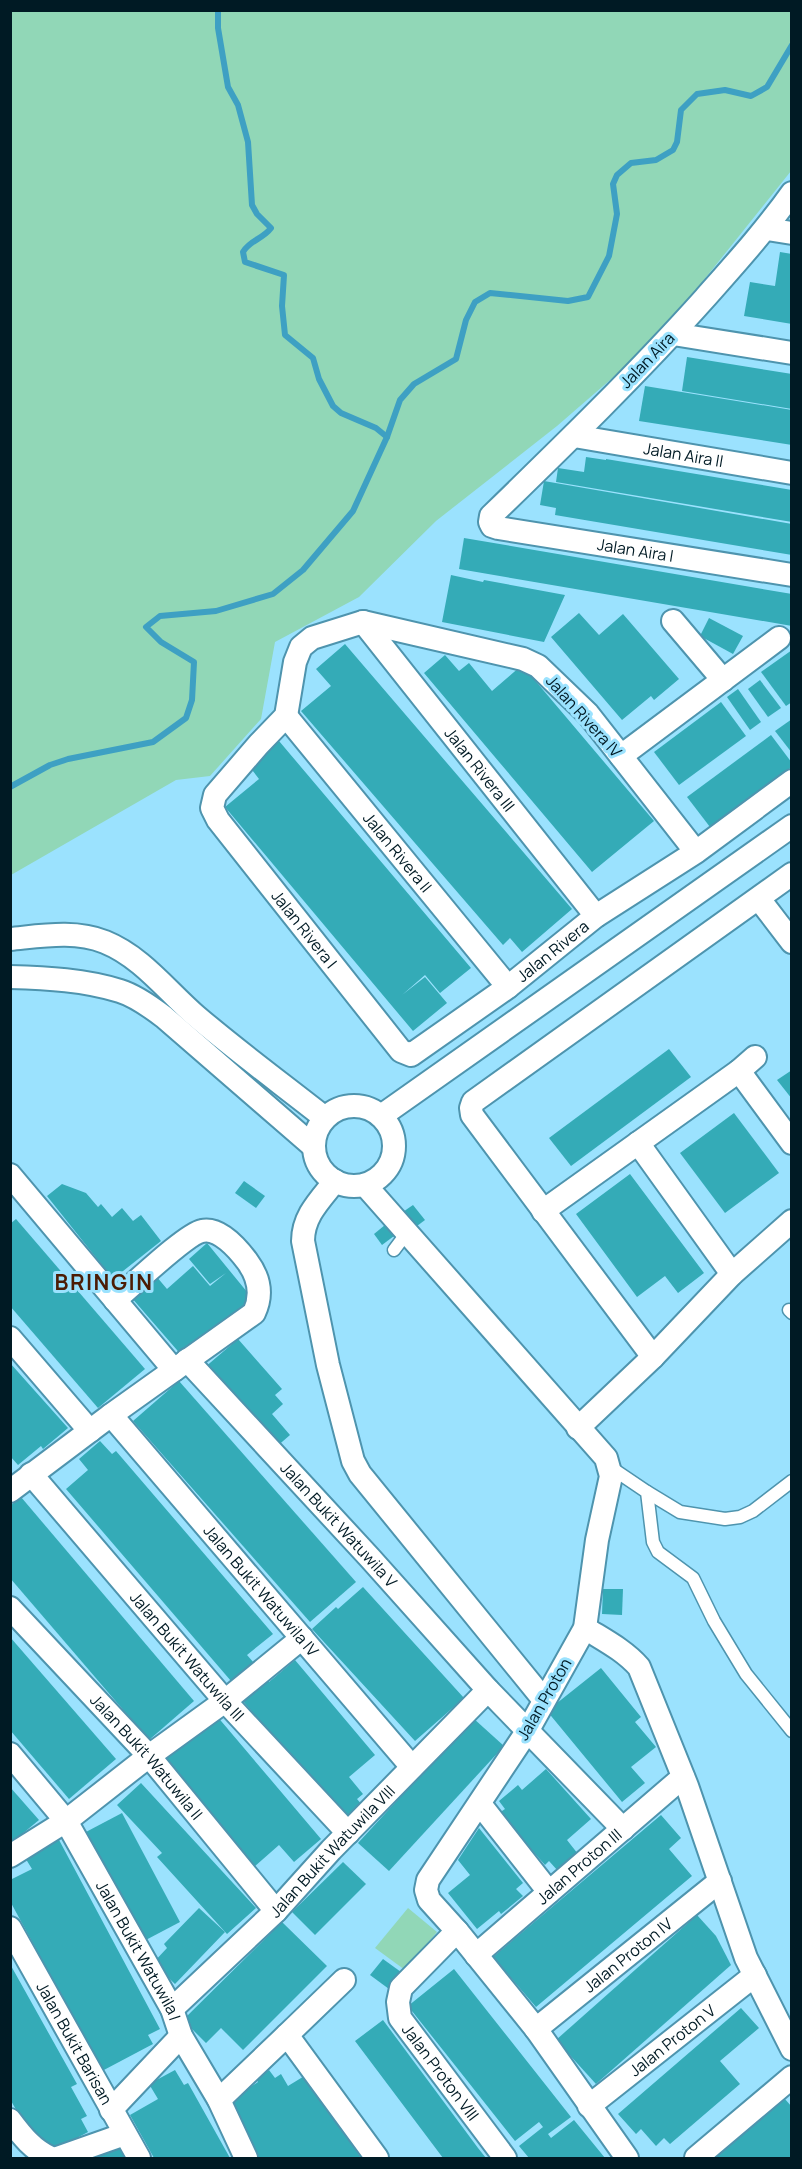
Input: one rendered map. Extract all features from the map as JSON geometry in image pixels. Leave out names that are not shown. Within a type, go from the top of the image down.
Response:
[{"type":"street","name":"Jalan Aira","points":[[491,516],[574,436],[673,334],[766,229],[792,193]]},
{"type":"street","points":[[766,229],[792,233]]},
{"type":"street","points":[[673,334],[792,352]]},
{"type":"street","name":"Jalan Aira II","points":[[574,436],[792,473]]},
{"type":"street","name":"Jalan Aira I","points":[[491,516],[492,526],[498,528],[792,575]]},
{"type":"street","points":[[673,621],[723,680]]},
{"type":"street","points":[[286,716],[295,662],[301,647],[312,638],[363,622]]},
{"type":"street","name":"Jalan Rivera IV","points":[[363,622],[531,662],[538,666],[588,714],[696,852]]},
{"type":"street","name":"Jalan Rivera III","points":[[363,622],[596,916]]},
{"type":"street","points":[[621,756],[779,638]]},
{"type":"street","name":"Jalan Rivera I","points":[[286,716],[215,795],[212,808],[218,820],[401,1051],[411,1055]]},
{"type":"street","name":"Jalan Rivera II","points":[[286,716],[508,987]]},
{"type":"street","name":"Jalan Rivera","points":[[411,1055],[508,987],[596,916],[696,852],[792,781]]},
{"type":"street","points":[[381,1116],[792,826]]},
{"type":"street","points":[[653,1357],[472,1115],[471,1108],[474,1102],[792,874]]},
{"type":"street","points":[[650,881],[674,910]]},
{"type":"street","points":[[759,899],[792,942]]},
{"type":"street","points":[[10,939],[50,935],[82,936],[105,943],[129,956],[196,1016],[325,1118]]},
{"type":"street","points":[[122,991],[129,956]]},
{"type":"street","points":[[10,977],[54,979],[122,991],[141,1000],[164,1017],[314,1147]]},
{"type":"street","points":[[543,1211],[747,1064],[792,1143]]},
{"type":"street","points":[[358,1106],[370,1109],[381,1116],[392,1132],[395,1151],[388,1169],[374,1182],[354,1187],[335,1181],[326,1175],[320,1167],[314,1147],[315,1136],[325,1118],[341,1109],[358,1106]]},
{"type":"street","points":[[638,1143],[732,1274]]},
{"type":"street","name":"Jalan Bukit Watuwila V","points":[[10,1175],[115,1300],[180,1365],[623,1829]]},
{"type":"street","points":[[335,1181],[309,1215],[303,1232],[303,1241],[328,1365],[352,1461],[360,1474],[544,1701]]},
{"type":"street","points":[[365,1185],[400,1242],[606,1458],[611,1476],[597,1540],[585,1628],[618,1648],[639,1667],[683,1777],[746,1958],[792,2049]]},
{"type":"street","points":[[578,1428],[653,1357],[732,1274],[792,1221]]},
{"type":"street","points":[[11,1490],[254,1313],[260,1294],[254,1270],[241,1253],[216,1232],[200,1231],[178,1246],[115,1300]]},
{"type":"street","points":[[10,1338],[90,1431]]},
{"type":"street","name":"Jalan Bukit Watuwila IV","points":[[111,1415],[412,1767]]},
{"type":"street","name":"Jalan Bukit Watuwila III","points":[[31,1474],[225,1701],[348,1833]]},
{"type":"street","name":"Jalan Bukit Watuwila II","points":[[10,1608],[149,1756],[276,1911]]},
{"type":"street","name":"Jalan Proton","points":[[585,1628],[528,1730],[428,1880],[426,1890],[429,1900],[457,1931],[536,2030],[627,2158]]},
{"type":"street","points":[[10,1856],[66,1821],[149,1756],[225,1701],[302,1638]]},
{"type":"street","name":"Jalan Bukit Watuwila VIII","points":[[172,2009],[276,1911],[348,1833],[488,1690]]},
{"type":"street","name":"Jalan Bukit Watuwila I","points":[[10,1754],[66,1821],[172,2009],[181,2036],[219,2100],[246,2158]]},
{"type":"street","name":"Jalan Proton III","points":[[476,1955],[683,1777]]},
{"type":"street","points":[[480,1804],[549,1892]]},
{"type":"street","name":"Jalan Proton IV","points":[[536,2030],[720,1881]]},
{"type":"street","name":"Jalan Bukit Barisan","points":[[10,1928],[139,2158]]},
{"type":"street","name":"Jalan Proton VIII","points":[[457,1931],[401,1988],[398,2002],[400,2018],[505,2158]]},
{"type":"street","name":"Jalan Proton V","points":[[590,2106],[755,1975]]},
{"type":"street","points":[[219,2100],[344,1980]]},
{"type":"street","points":[[287,2035],[377,2158]]},
{"type":"street","points":[[111,2110],[181,2036]]},
{"type":"street","points":[[696,2158],[792,2078]]},
{"type":"street","points":[[10,2120],[40,2153],[51,2158]]},
{"type":"street","points":[[57,2158],[124,2133]]},
{"type":"lane","points":[[610,1467],[680,1512],[725,1520],[753,1511],[792,1481]]},
{"type":"lane","points":[[647,1492],[653,1542],[658,1552],[693,1578],[714,1622],[746,1674],[792,1731]]},
{"type":"green space","points":[[11,11],[791,11],[791,171],[655,341],[557,426],[436,521],[359,597],[275,642],[261,719],[210,776],[176,780],[11,875]]},
{"type":"green space","points":[[408,1908],[437,1932],[405,1970],[375,1948]]},
{"type":"building","points":[[780,252],[792,254],[792,324],[744,316],[750,282],[775,286]]},
{"type":"building","points":[[687,357],[792,374],[792,409],[682,391]]},
{"type":"building","points":[[645,386],[792,410],[792,445],[639,421]]},
{"type":"building","points":[[586,457],[792,490],[792,522],[556,482],[558,468],[584,472]]},
{"type":"building","points":[[544,481],[792,524],[792,555],[555,515],[556,508],[540,505]]},
{"type":"building","points":[[464,538],[792,594],[792,626],[459,569]]},
{"type":"building","points":[[451,575],[565,595],[544,642],[442,622]]},
{"type":"building","points":[[579,613],[599,635],[623,614],[679,679],[654,700],[651,696],[622,720],[551,637]]},
{"type":"building","points":[[709,618],[743,636],[733,654],[700,636]]},
{"type":"building","points":[[345,644],[572,909],[522,952],[510,938],[503,945],[301,711],[331,686],[316,669]]},
{"type":"building","points":[[792,650],[792,702],[786,706],[761,672]]},
{"type":"building","points":[[445,655],[459,671],[469,663],[492,691],[522,665],[654,821],[592,872],[424,673]]},
{"type":"building","points":[[760,680],[781,708],[768,717],[748,689]]},
{"type":"building","points":[[738,689],[761,722],[750,730],[727,697]]},
{"type":"building","points":[[721,702],[746,736],[679,785],[654,752]]},
{"type":"building","points":[[792,719],[792,753],[775,731]]},
{"type":"building","points":[[771,735],[792,763],[792,767],[710,827],[687,797]]},
{"type":"building","points":[[279,741],[471,968],[440,993],[425,975],[402,995],[425,977],[447,1003],[413,1031],[225,807],[259,779],[249,766]]},
{"type":"building","points":[[669,1049],[691,1077],[571,1166],[549,1138]]},
{"type":"building","points":[[792,1070],[792,1099],[777,1080]]},
{"type":"building","points":[[734,1113],[779,1173],[725,1213],[680,1153]]},
{"type":"building","points":[[630,1174],[704,1273],[678,1293],[665,1276],[637,1297],[576,1214]]},
{"type":"building","points":[[244,1181],[265,1196],[256,1208],[235,1193]]},
{"type":"building","points":[[62,1184],[86,1193],[98,1207],[101,1204],[112,1217],[122,1208],[133,1221],[141,1215],[161,1241],[113,1279],[47,1196]]},
{"type":"building","points":[[413,1205],[425,1220],[409,1232],[397,1216]]},
{"type":"building","points":[[16,1219],[145,1369],[98,1408],[10,1306],[10,1224]]},
{"type":"building","points":[[385,1225],[394,1236],[382,1245],[374,1234]]},
{"type":"building","points":[[207,1243],[252,1298],[183,1357],[131,1297],[156,1276],[167,1289],[193,1266],[210,1286],[226,1273],[210,1284],[189,1259]]},
{"type":"building","points":[[238,1339],[282,1389],[275,1395],[283,1404],[272,1414],[290,1435],[275,1448],[204,1368]]},
{"type":"building","points":[[10,1363],[68,1428],[43,1449],[41,1446],[18,1465],[10,1456]]},
{"type":"building","points":[[179,1381],[356,1582],[310,1622],[133,1421]]},
{"type":"building","points":[[100,1441],[112,1454],[116,1451],[273,1634],[247,1655],[254,1663],[231,1681],[66,1489],[88,1470],[79,1459]]},
{"type":"building","points":[[21,1497],[194,1701],[149,1740],[10,1578],[10,1506]]},
{"type":"building","points":[[363,1587],[464,1698],[415,1741],[312,1629]]},
{"type":"building","points":[[603,1589],[623,1589],[622,1615],[602,1614]]},
{"type":"building","points":[[10,1637],[116,1759],[69,1799],[10,1730]]},
{"type":"building","points":[[295,1660],[375,1755],[349,1777],[363,1794],[357,1799],[363,1806],[347,1819],[339,1815],[242,1700],[267,1679],[269,1682]]},
{"type":"building","points":[[601,1668],[641,1717],[635,1722],[656,1747],[631,1767],[645,1783],[622,1802],[547,1711]]},
{"type":"building","points":[[216,1715],[321,1839],[294,1862],[279,1845],[254,1867],[162,1760]]},
{"type":"building","points":[[473,1718],[504,1746],[389,1871],[358,1843]]},
{"type":"building","points":[[546,1769],[591,1819],[567,1840],[578,1854],[558,1871],[549,1861],[545,1865],[499,1813],[505,1809],[499,1801],[518,1785],[522,1790]]},
{"type":"building","points":[[141,1783],[256,1908],[227,1934],[157,1857],[162,1853],[117,1805]]},
{"type":"building","points":[[10,1787],[39,1820],[10,1844]]},
{"type":"building","points":[[122,1813],[180,1922],[142,1942],[84,1833]]},
{"type":"building","points":[[661,1815],[681,1838],[669,1849],[692,1876],[536,2007],[493,1957]]},
{"type":"building","points":[[479,1828],[523,1883],[516,1889],[523,1896],[501,1914],[499,1911],[477,1929],[448,1893],[470,1875],[458,1860]]},
{"type":"building","points":[[58,1838],[160,2029],[148,2035],[153,2044],[102,2071],[10,1901],[10,1880],[32,1869],[24,1856]]},
{"type":"building","points":[[343,1862],[366,1884],[315,1935],[292,1912]]},
{"type":"building","points":[[199,1908],[225,1932],[175,1984],[153,1963],[167,1948],[164,1944]]},
{"type":"building","points":[[697,1915],[716,1936],[731,1965],[596,2084],[556,2040]]},
{"type":"building","points":[[282,1922],[327,1966],[243,2050],[221,2028],[206,2043],[183,2020]]},
{"type":"building","points":[[383,1959],[401,1972],[389,1989],[370,1975]]},
{"type":"building","points":[[10,1964],[77,2084],[71,2087],[87,2116],[81,2119],[88,2132],[47,2154],[32,2138],[10,2099]]},
{"type":"building","points":[[454,1969],[571,2117],[548,2134],[551,2138],[574,2120],[605,2158],[529,2158],[519,2146],[543,2127],[539,2122],[515,2141],[408,2006]]},
{"type":"building","points":[[741,2008],[759,2028],[720,2061],[740,2084],[670,2144],[664,2138],[656,2146],[641,2129],[636,2134],[618,2114]]},
{"type":"building","points":[[383,2020],[486,2158],[443,2158],[355,2041]]},
{"type":"building","points":[[175,2070],[184,2085],[188,2083],[230,2158],[154,2158],[130,2115],[158,2099],[149,2084]]},
{"type":"building","points":[[269,2070],[275,2078],[281,2074],[288,2086],[306,2075],[361,2158],[258,2158],[229,2114],[228,2102],[258,2082],[256,2079]]},
{"type":"building","points":[[784,2098],[792,2107],[792,2158],[714,2158]]},
{"type":"building","points":[[115,2139],[127,2158],[84,2158]]},
{"type":"waterway","points":[[218,10],[218,28],[228,87],[238,105],[248,142],[252,205],[257,214],[271,228],[246,248],[243,252],[245,262],[284,275],[282,306],[285,335],[313,358],[319,379],[333,406],[341,413],[376,428],[387,437]]},
{"type":"waterway","points":[[10,787],[50,765],[68,759],[153,742],[186,718],[192,700],[194,662],[161,642],[146,627],[160,616],[216,611],[273,594],[303,570],[353,511],[387,437],[400,400],[414,384],[456,359],[466,320],[475,302],[490,293],[568,301],[588,297],[609,256],[617,214],[613,184],[617,175],[631,163],[656,160],[673,150],[677,142],[681,110],[697,94],[725,90],[751,96],[767,87],[792,45]]},
{"type":"district","name":"BRINGIN","points":[[104,1282]]}]
